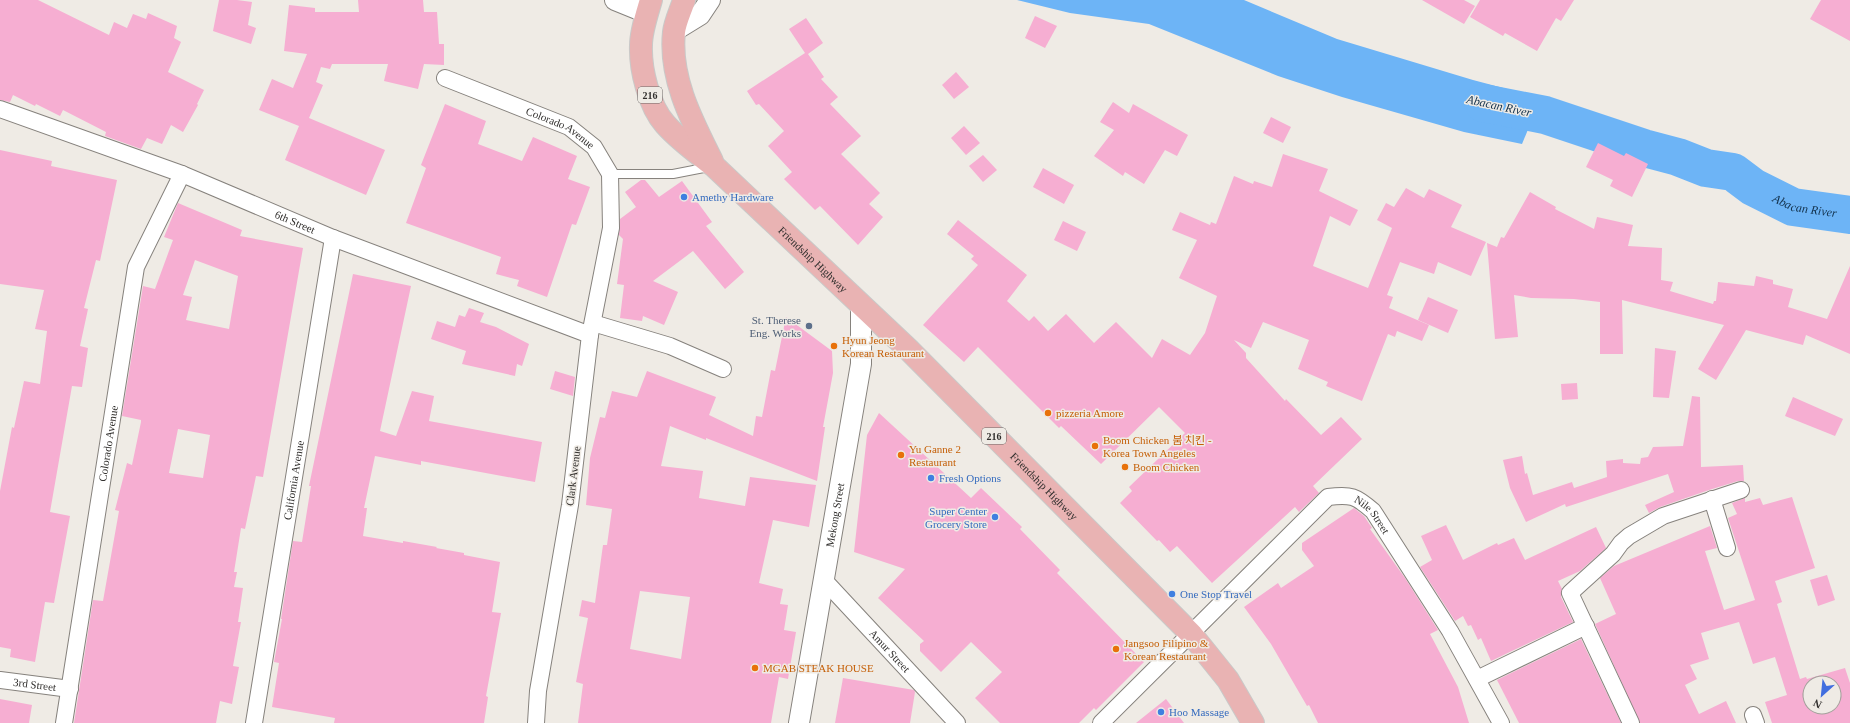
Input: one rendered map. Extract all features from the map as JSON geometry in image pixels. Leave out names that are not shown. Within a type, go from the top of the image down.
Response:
[{"type":"main road","name":"Friendship Highway","points":[[684,0],[674,31],[674,58],[681,91],[691,120],[714,166]]},
{"type":"main road","name":"Friendship Highway","points":[[649,7],[641,45],[644,73],[651,101],[664,122],[687,145],[714,166],[908,349],[1192,634],[1228,680],[1253,723]]},
{"type":"street","points":[[615,0],[649,7]]},
{"type":"street","points":[[674,31],[700,15],[710,0]]},
{"type":"street","name":"Colorado Avenue","points":[[445,78],[569,127],[594,147],[610,174],[611,228]]},
{"type":"street","name":"6th Street","points":[[0,109],[182,174],[333,238],[591,329],[670,346],[723,369]]},
{"type":"street","name":"Colorado Avenue","points":[[64,723],[136,267],[182,174]]},
{"type":"street","name":"Clark Avenue","points":[[536,723],[538,691],[570,506],[591,329],[611,228]]},
{"type":"street","name":"California Avenue","points":[[254,723],[333,238]]},
{"type":"street","name":"Mekong Street","points":[[799,723],[861,364],[862,306]]},
{"type":"street","points":[[1631,723],[1570,593],[1613,554],[1621,543],[1663,516],[1741,490]]},
{"type":"street","name":"Nile Street","points":[[1102,723],[1192,634],[1232,591],[1328,497],[1345,495],[1360,500],[1373,511],[1450,631],[1501,723]]},
{"type":"street","points":[[1712,499],[1727,548]]},
{"type":"street","name":"Amur Street","points":[[823,579],[957,723]]},
{"type":"street","points":[[1477,679],[1586,626]]},
{"type":"street","name":"3rd Street","points":[[0,680],[70,689]]},
{"type":"lane","points":[[610,174],[673,174],[714,166]]},
{"type":"water","points":[[1017,0],[1244,0],[1337,39],[1473,80],[1541,98],[1522,144],[1464,132],[1342,97],[1278,76],[1149,24],[1070,13]]},
{"type":"building","points":[[0,0],[38,0],[109,35],[114,22],[127,28],[133,14],[146,19],[148,13],[177,26],[174,38],[181,42],[168,72],[204,90],[197,104],[198,105],[183,132],[171,125],[162,144],[147,138],[141,149],[105,136],[106,132],[63,110],[60,116],[13,95],[10,102],[0,100]]},
{"type":"building","points":[[219,0],[252,2],[248,25],[256,28],[251,44],[213,31]]},
{"type":"building","points":[[358,0],[423,0],[424,12],[437,12],[439,44],[444,44],[444,65],[424,64],[418,89],[384,81],[388,64],[332,64],[330,69],[321,67],[316,82],[323,85],[309,118],[385,150],[366,195],[285,160],[299,126],[259,110],[272,79],[293,88],[307,54],[284,51],[289,5],[315,8],[315,12],[359,12]]},
{"type":"building","points":[[1422,0],[1464,0],[1475,6],[1464,24]]},
{"type":"building","points":[[1480,0],[1574,0],[1561,21],[1556,18],[1537,51],[1505,33],[1503,36],[1470,17]]},
{"type":"building","points":[[1821,0],[1850,0],[1850,41],[1810,19]]},
{"type":"building","points":[[1035,16],[1057,26],[1045,48],[1025,38]]},
{"type":"building","points":[[806,18],[823,43],[808,54],[824,77],[821,79],[838,97],[830,104],[861,136],[841,154],[880,193],[869,204],[883,217],[858,245],[820,206],[815,210],[784,179],[792,172],[768,146],[784,131],[759,104],[756,105],[747,91],[805,53],[789,29]]},
{"type":"building","points":[[956,72],[969,87],[954,99],[942,85]]},
{"type":"building","points":[[1113,102],[1129,113],[1133,104],[1188,135],[1177,156],[1165,150],[1144,184],[1125,172],[1123,176],[1094,156],[1114,130],[1100,122]]},
{"type":"building","points":[[445,104],[486,121],[478,144],[522,161],[533,137],[577,156],[568,179],[590,187],[576,225],[572,224],[547,297],[517,286],[519,280],[496,274],[501,257],[406,223],[426,168],[421,165]]},
{"type":"building","points":[[1271,117],[1291,127],[1283,143],[1263,133]]},
{"type":"building","points":[[964,126],[980,143],[966,155],[951,138]]},
{"type":"building","points":[[1598,143],[1624,156],[1626,153],[1648,164],[1632,197],[1610,186],[1613,180],[1586,167]]},
{"type":"building","points":[[0,150],[52,161],[51,166],[117,180],[100,261],[96,260],[84,308],[88,309],[80,346],[88,348],[82,387],[72,386],[50,512],[70,516],[54,603],[45,602],[35,662],[10,657],[11,649],[0,647],[0,491],[12,427],[14,428],[24,381],[40,384],[47,331],[35,329],[44,290],[0,284]]},
{"type":"building","points":[[1283,154],[1328,169],[1319,191],[1358,210],[1350,226],[1330,216],[1313,266],[1368,288],[1392,228],[1377,220],[1386,203],[1394,207],[1406,188],[1424,198],[1429,189],[1462,205],[1451,227],[1486,242],[1471,276],[1438,262],[1434,274],[1400,262],[1387,295],[1393,297],[1389,308],[1429,325],[1422,341],[1397,331],[1395,337],[1388,334],[1362,401],[1326,386],[1328,382],[1298,369],[1309,340],[1263,322],[1251,348],[1234,340],[1246,353],[1246,358],[1285,401],[1286,399],[1321,435],[1341,417],[1362,439],[1313,486],[1319,493],[1299,512],[1295,507],[1212,583],[1177,546],[1170,552],[1159,540],[1157,541],[1120,503],[1132,491],[1129,487],[1185,433],[1159,407],[1101,464],[1061,426],[1059,428],[978,347],[964,362],[923,325],[978,265],[971,259],[974,256],[947,234],[958,220],[1027,275],[1007,301],[1029,321],[1034,316],[1048,331],[1066,314],[1094,343],[1116,322],[1152,358],[1162,339],[1190,355],[1205,333],[1217,296],[1179,278],[1197,240],[1172,230],[1180,212],[1210,225],[1211,222],[1216,224],[1234,176],[1253,184],[1254,181],[1272,187]]},
{"type":"building","points":[[983,155],[997,170],[983,182],[969,166]]},
{"type":"building","points":[[1043,168],[1074,185],[1064,204],[1033,187]]},
{"type":"building","points":[[641,180],[645,180],[659,197],[682,181],[712,222],[706,226],[744,272],[725,289],[693,251],[653,281],[678,292],[664,325],[643,316],[642,321],[620,318],[624,285],[617,284],[623,239],[619,235],[620,219],[636,207],[625,192]]},
{"type":"building","points":[[1530,192],[1556,207],[1555,209],[1594,229],[1597,217],[1633,225],[1628,246],[1662,248],[1661,280],[1673,282],[1670,291],[1713,304],[1714,301],[1716,301],[1718,282],[1754,286],[1756,276],[1773,280],[1773,284],[1793,289],[1788,307],[1827,319],[1850,266],[1850,354],[1806,335],[1803,345],[1746,330],[1716,380],[1698,369],[1724,325],[1622,300],[1623,354],[1600,354],[1600,302],[1574,299],[1531,298],[1514,295],[1518,337],[1495,339],[1487,243],[1497,247],[1501,237],[1504,238]]},
{"type":"building","points":[[178,203],[242,230],[240,236],[303,248],[263,477],[256,476],[245,529],[241,528],[234,572],[237,572],[234,587],[243,588],[238,622],[241,622],[233,666],[239,667],[232,704],[220,701],[216,723],[74,723],[93,600],[103,601],[119,511],[115,510],[127,463],[132,465],[141,422],[141,420],[122,416],[143,286],[155,289],[173,240],[164,237]],"holes":[[[195,260],[238,276],[229,329],[186,320],[192,297],[183,295]],[[178,429],[210,435],[203,478],[169,473]]]},
{"type":"building","points":[[1063,221],[1086,232],[1077,251],[1054,240]]},
{"type":"building","points":[[353,274],[411,286],[380,431],[396,436],[412,391],[434,396],[429,421],[542,442],[535,482],[421,461],[421,465],[375,456],[364,508],[367,508],[363,536],[437,547],[436,548],[464,553],[464,555],[500,562],[492,612],[501,613],[486,696],[488,697],[484,723],[334,723],[335,718],[272,707],[279,663],[274,662],[282,619],[293,541],[302,542],[311,486],[309,486]]},
{"type":"building","points":[[1428,297],[1458,310],[1448,333],[1418,320]]},
{"type":"building","points":[[469,308],[484,313],[480,322],[496,327],[529,344],[522,366],[517,364],[515,376],[462,364],[466,351],[431,339],[437,321],[455,327],[459,315],[465,317]]},
{"type":"building","points":[[786,317],[832,351],[833,373],[823,427],[825,427],[817,481],[706,438],[706,440],[670,426],[661,466],[703,471],[699,498],[745,506],[750,477],[816,485],[809,527],[773,520],[759,583],[783,589],[780,604],[788,605],[784,630],[796,632],[788,679],[779,677],[771,723],[578,723],[583,684],[576,682],[588,618],[579,616],[582,600],[595,603],[603,545],[607,545],[612,509],[586,505],[590,458],[600,417],[605,418],[612,391],[637,397],[647,371],[716,397],[709,415],[753,436],[756,416],[762,417],[771,370],[775,371]],"holes":[[[640,591],[690,597],[681,659],[630,649]]]},
{"type":"building","points":[[1655,348],[1676,351],[1669,398],[1653,397]]},
{"type":"building","points":[[555,371],[575,377],[573,396],[550,389]]},
{"type":"building","points":[[1577,383],[1578,399],[1562,400],[1561,384]]},
{"type":"building","points":[[1692,396],[1700,397],[1701,467],[1743,465],[1744,481],[1738,481],[1709,490],[1660,507],[1649,513],[1645,505],[1674,492],[1668,474],[1566,507],[1565,504],[1526,522],[1510,488],[1503,460],[1522,456],[1525,474],[1527,473],[1533,495],[1572,482],[1574,488],[1607,477],[1606,461],[1623,459],[1623,463],[1640,464],[1641,458],[1648,457],[1653,447],[1683,446]]},
{"type":"building","points":[[1793,397],[1843,419],[1835,436],[1785,416]]},
{"type":"building","points":[[879,413],[971,498],[981,488],[1022,527],[1020,529],[1060,570],[1057,573],[1144,662],[1096,710],[1094,708],[1079,723],[1000,723],[975,698],[1002,672],[971,642],[941,672],[920,651],[920,644],[924,641],[878,598],[905,569],[854,552],[867,435]]},
{"type":"building","points":[[1792,497],[1815,568],[1775,581],[1782,602],[1777,604],[1800,679],[1802,678],[1802,715],[1842,715],[1842,675],[1821,675],[1845,668],[1850,683],[1850,723],[1772,723],[1765,702],[1787,695],[1775,657],[1753,664],[1739,622],[1701,633],[1709,659],[1690,665],[1697,679],[1685,685],[1699,714],[1726,701],[1736,723],[1640,723],[1595,624],[1616,614],[1600,578],[1614,566],[1710,526],[1717,548],[1705,551],[1724,610],[1755,600],[1728,518],[1737,514],[1732,503],[1745,498],[1745,502],[1760,498],[1763,505]]},
{"type":"building","points":[[1354,508],[1364,516],[1372,528],[1370,529],[1405,578],[1438,630],[1430,634],[1458,687],[1469,723],[1318,723],[1309,705],[1307,706],[1271,644],[1244,607],[1278,583],[1281,588],[1314,566],[1302,550],[1302,543]]},
{"type":"building","points":[[1446,525],[1463,560],[1497,543],[1498,545],[1514,538],[1525,560],[1596,527],[1606,548],[1580,571],[1558,581],[1562,589],[1561,597],[1573,622],[1491,661],[1481,638],[1478,640],[1471,625],[1468,626],[1463,616],[1455,621],[1420,567],[1432,560],[1421,536]]},
{"type":"building","points":[[1827,575],[1835,600],[1818,606],[1810,580]]},
{"type":"building","points":[[1581,639],[1621,723],[1519,723],[1497,680]]},
{"type":"building","points":[[843,678],[914,690],[915,692],[910,723],[835,723]]},
{"type":"building","points":[[0,699],[32,705],[29,723],[0,723]]},
{"type":"building","points":[[1166,699],[1184,723],[1136,723]]},
{"type":"waterway","name":"Abacan River","points":[[1483,103],[1545,115],[1644,148],[1678,157],[1706,168],[1733,172],[1753,187],[1793,207],[1850,215]]},
{"type":"place","name":"Amethy Hardware","points":[[684,197]]},
{"type":"place","name":"St. Therese Eng. Works","points":[[809,326]]},
{"type":"place","name":"Hyun Jeong Korean Restaurant","points":[[834,346]]},
{"type":"place","name":"pizzeria Amore","points":[[1048,413]]},
{"type":"place","name":"Boom Chicken 붐 치킨 - Korea Town Angeles","points":[[1095,446]]},
{"type":"place","name":"Yu Ganne 2 Restaurant","points":[[901,455]]},
{"type":"place","name":"Boom Chicken","points":[[1125,467]]},
{"type":"place","name":"Fresh Options","points":[[931,478]]},
{"type":"place","name":"Super Center Grocery Store","points":[[995,517]]},
{"type":"place","name":"One Stop Travel","points":[[1172,594]]},
{"type":"place","name":"Jangsoo Filipino & Korean Restaurant","points":[[1116,649]]},
{"type":"place","name":"MGAB STEAK HOUSE","points":[[755,668]]},
{"type":"place","name":"Hoo Massage","points":[[1161,712]]}]
